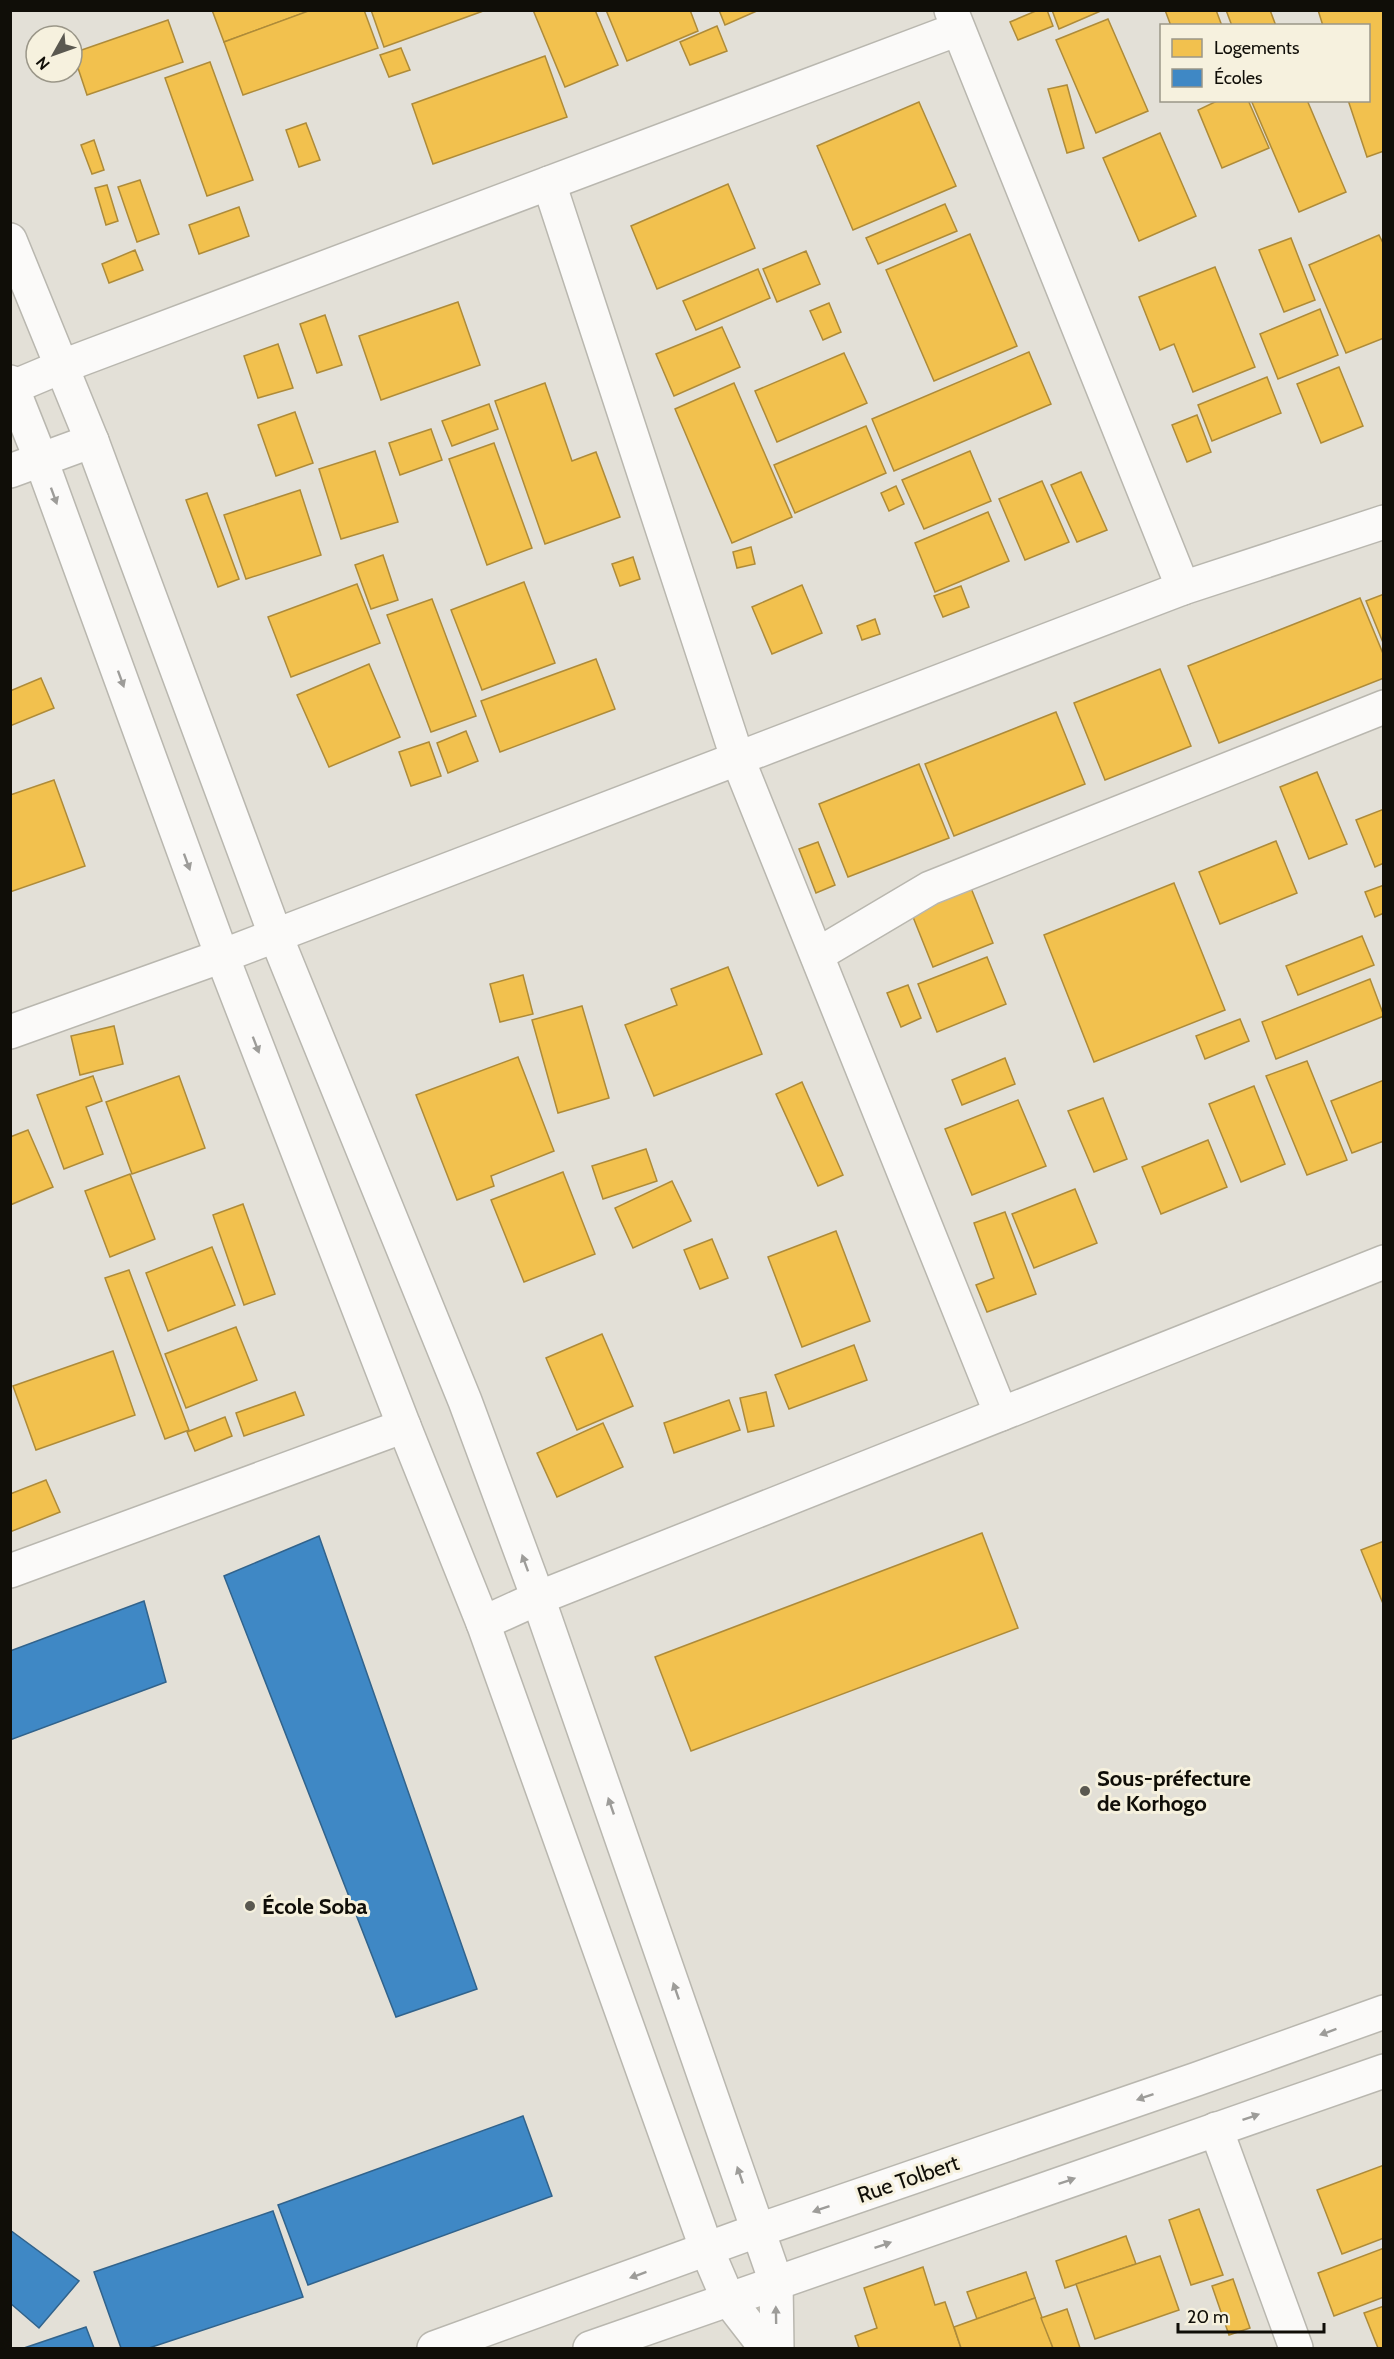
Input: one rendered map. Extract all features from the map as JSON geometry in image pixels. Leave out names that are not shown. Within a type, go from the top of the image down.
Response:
[{"type":"street","points":[[766,2349],[729,2299],[707,2250],[483,1623],[222,956],[12,385],[549,183],[955,20],[1183,588]]},
{"type":"street","points":[[549,183],[737,758],[1001,1414]]},
{"type":"street","points":[[10,240],[92,441],[275,934],[465,1401],[538,1598],[776,2282],[777,2349]]},
{"type":"street","points":[[10,471],[92,441]]},
{"type":"street","points":[[10,1032],[222,956],[1183,588],[1383,522]]},
{"type":"street","points":[[817,955],[930,888],[1383,707]]},
{"type":"street","points":[[483,1623],[538,1598],[1001,1414],[1382,1267]]},
{"type":"street","points":[[10,1571],[404,1426]]},
{"type":"street","name":"Rue Tolbert","points":[[434,2349],[759,2230],[1383,2012]]},
{"type":"street","points":[[590,2349],[1383,2071]]},
{"type":"street","points":[[1216,2129],[1296,2349]]},
{"type":"building: Logements","points":[[212,10],[312,10],[224,42]]},
{"type":"building: Logements","points":[[311,10],[364,10],[378,48],[243,95],[224,42]]},
{"type":"building: Logements","points":[[371,10],[486,10],[384,47]]},
{"type":"building: Logements","points":[[533,10],[595,10],[618,65],[565,87]]},
{"type":"building: Logements","points":[[606,10],[690,10],[698,31],[627,61]]},
{"type":"building: Logements","points":[[719,10],[759,10],[725,25]]},
{"type":"building: Logements","points":[[1038,10],[1047,10],[1053,26],[1018,40],[1010,22]]},
{"type":"building: Logements","points":[[1052,10],[1103,10],[1059,29]]},
{"type":"building: Logements","points":[[1165,10],[1216,10],[1221,24],[1170,24]]},
{"type":"building: Logements","points":[[1226,10],[1270,10],[1275,24],[1231,24]]},
{"type":"building: Logements","points":[[1318,10],[1384,10],[1384,151],[1367,157],[1349,102],[1370,102],[1370,24],[1322,24]]},
{"type":"building: Logements","points":[[1108,19],[1148,111],[1096,133],[1056,40]]},
{"type":"building: Logements","points":[[168,20],[183,62],[87,95],[83,84],[84,49]]},
{"type":"building: Logements","points":[[717,26],[727,51],[690,65],[680,42]]},
{"type":"building: Logements","points":[[401,48],[410,70],[389,77],[380,55]]},
{"type":"building: Logements","points":[[545,56],[567,117],[433,164],[412,104]]},
{"type":"building: Logements","points":[[210,62],[253,180],[207,196],[165,78]]},
{"type":"building: Logements","points":[[1067,85],[1084,148],[1067,153],[1048,89]]},
{"type":"building: Logements","points":[[919,102],[956,186],[853,230],[817,146]]},
{"type":"building: Logements","points":[[1215,102],[1249,102],[1269,148],[1222,168],[1198,110]]},
{"type":"building: Logements","points":[[1252,102],[1308,102],[1346,192],[1299,212]]},
{"type":"building: Logements","points":[[306,123],[320,160],[299,167],[286,130]]},
{"type":"building: Logements","points":[[1160,133],[1196,216],[1139,241],[1103,158]]},
{"type":"building: Logements","points":[[94,140],[104,170],[92,174],[81,145]]},
{"type":"building: Logements","points":[[140,180],[159,234],[137,242],[118,187]]},
{"type":"building: Logements","points":[[728,184],[755,248],[657,289],[631,226]]},
{"type":"building: Logements","points":[[107,185],[118,221],[106,225],[95,188]]},
{"type":"building: Logements","points":[[945,204],[957,231],[878,264],[866,238]]},
{"type":"building: Logements","points":[[239,207],[249,236],[199,254],[189,225]]},
{"type":"building: Logements","points":[[970,234],[1017,346],[934,381],[886,270]]},
{"type":"building: Logements","points":[[1379,235],[1384,245],[1384,338],[1346,353],[1309,265]]},
{"type":"building: Logements","points":[[1291,238],[1315,300],[1284,312],[1259,250]]},
{"type":"building: Logements","points":[[135,250],[143,270],[109,283],[102,264]]},
{"type":"building: Logements","points":[[806,251],[820,284],[777,302],[763,269]]},
{"type":"building: Logements","points":[[1215,267],[1255,367],[1193,392],[1174,344],[1160,350],[1139,297]]},
{"type":"building: Logements","points":[[758,269],[770,298],[696,330],[683,301]]},
{"type":"building: Logements","points":[[458,302],[480,365],[381,400],[359,336]]},
{"type":"building: Logements","points":[[829,303],[841,332],[823,340],[810,311]]},
{"type":"building: Logements","points":[[1320,309],[1338,355],[1278,379],[1260,334]]},
{"type":"building: Logements","points":[[325,315],[342,365],[317,373],[300,324]]},
{"type":"building: Logements","points":[[722,327],[740,367],[674,396],[656,354]]},
{"type":"building: Logements","points":[[278,344],[293,388],[258,398],[244,356]]},
{"type":"building: Logements","points":[[1029,352],[1051,404],[894,471],[872,419]]},
{"type":"building: Logements","points":[[844,353],[867,403],[777,442],[755,391]]},
{"type":"building: Logements","points":[[1339,367],[1363,426],[1321,443],[1297,384]]},
{"type":"building: Logements","points":[[1267,377],[1281,413],[1212,441],[1198,405]]},
{"type":"building: Logements","points":[[545,383],[572,461],[596,452],[620,517],[545,544],[495,401]]},
{"type":"building: Logements","points":[[734,383],[792,517],[732,543],[675,409]]},
{"type":"building: Logements","points":[[489,404],[498,429],[452,446],[442,421]]},
{"type":"building: Logements","points":[[295,412],[313,463],[276,476],[258,425]]},
{"type":"building: Logements","points":[[1197,415],[1211,452],[1187,462],[1172,425]]},
{"type":"building: Logements","points":[[866,426],[886,473],[795,513],[774,465]]},
{"type":"building: Logements","points":[[431,429],[442,460],[400,475],[389,443]]},
{"type":"building: Logements","points":[[494,443],[532,548],[487,565],[449,459]]},
{"type":"building: Logements","points":[[375,451],[398,522],[341,539],[319,469]]},
{"type":"building: Logements","points":[[970,451],[991,501],[924,529],[902,480]]},
{"type":"building: Logements","points":[[1081,472],[1107,530],[1077,542],[1051,485]]},
{"type":"building: Logements","points":[[1042,481],[1069,542],[1025,560],[999,499]]},
{"type":"building: Logements","points":[[896,486],[904,504],[889,511],[881,493]]},
{"type":"building: Logements","points":[[300,490],[321,555],[246,579],[224,515]]},
{"type":"building: Logements","points":[[207,493],[239,579],[218,587],[186,500]]},
{"type":"building: Logements","points":[[988,512],[1009,561],[935,592],[915,543]]},
{"type":"building: Logements","points":[[751,547],[755,564],[737,568],[733,552]]},
{"type":"building: Logements","points":[[383,555],[398,600],[371,609],[355,565]]},
{"type":"building: Logements","points":[[633,557],[640,579],[620,586],[612,564]]},
{"type":"building: Logements","points":[[524,582],[555,663],[482,690],[451,610]]},
{"type":"building: Logements","points":[[357,584],[380,643],[291,677],[268,617]]},
{"type":"building: Logements","points":[[802,585],[822,633],[772,654],[752,607]]},
{"type":"building: Logements","points":[[961,586],[969,607],[943,617],[934,596]]},
{"type":"building: Logements","points":[[1384,594],[1384,645],[1366,601]]},
{"type":"building: Logements","points":[[1360,598],[1384,656],[1384,678],[1219,743],[1188,666]]},
{"type":"building: Logements","points":[[432,599],[476,716],[431,732],[387,615]]},
{"type":"building: Logements","points":[[875,619],[880,634],[862,640],[857,626]]},
{"type":"building: Logements","points":[[596,659],[615,709],[500,752],[481,701]]},
{"type":"building: Logements","points":[[369,664],[400,737],[329,767],[297,695]]},
{"type":"building: Logements","points":[[1160,669],[1191,746],[1105,780],[1074,703]]},
{"type":"building: Logements","points":[[41,678],[54,708],[10,726],[10,691]]},
{"type":"building: Logements","points":[[1056,712],[1085,784],[954,836],[925,764]]},
{"type":"building: Logements","points":[[466,731],[478,761],[448,773],[437,743]]},
{"type":"building: Logements","points":[[429,742],[441,776],[411,786],[399,752]]},
{"type":"building: Logements","points":[[919,764],[949,838],[848,877],[819,804]]},
{"type":"building: Logements","points":[[1317,772],[1347,844],[1309,859],[1280,787]]},
{"type":"building: Logements","points":[[54,780],[85,866],[10,892],[10,795]]},
{"type":"building: Logements","points":[[1384,809],[1384,863],[1375,867],[1356,820]]},
{"type":"building: Logements","points":[[1276,841],[1297,893],[1220,924],[1199,872]]},
{"type":"building: Logements","points":[[818,842],[835,885],[816,893],[799,849]]},
{"type":"building: Logements","points":[[1174,883],[1225,1010],[1094,1062],[1044,935]]},
{"type":"building: Logements","points":[[1384,885],[1384,913],[1375,917],[1365,892]]},
{"type":"building: Logements","points":[[971,888],[993,943],[933,967],[911,912]]},
{"type":"building: Logements","points":[[1362,936],[1374,965],[1298,995],[1286,966]]},
{"type":"building: Logements","points":[[987,957],[1006,1004],[937,1032],[918,984]]},
{"type":"building: Logements","points":[[728,967],[762,1054],[654,1096],[625,1025],[677,1005],[671,989]]},
{"type":"building: Logements","points":[[523,975],[533,1014],[500,1022],[490,984]]},
{"type":"building: Logements","points":[[1370,979],[1384,1016],[1276,1059],[1262,1022]]},
{"type":"building: Logements","points":[[908,985],[921,1018],[901,1027],[887,993]]},
{"type":"building: Logements","points":[[582,1006],[609,1098],[558,1113],[532,1020]]},
{"type":"building: Logements","points":[[1240,1019],[1249,1041],[1205,1059],[1196,1036]]},
{"type":"building: Logements","points":[[114,1026],[123,1064],[80,1075],[71,1036]]},
{"type":"building: Logements","points":[[518,1057],[554,1151],[491,1176],[494,1186],[457,1200],[416,1095]]},
{"type":"building: Logements","points":[[1005,1058],[1015,1084],[962,1105],[952,1080]]},
{"type":"building: Logements","points":[[1307,1061],[1347,1160],[1307,1175],[1266,1076]]},
{"type":"building: Logements","points":[[93,1076],[102,1101],[86,1107],[103,1154],[64,1169],[37,1095]]},
{"type":"building: Logements","points":[[179,1076],[205,1148],[132,1174],[106,1102]]},
{"type":"building: Logements","points":[[1384,1080],[1384,1141],[1352,1153],[1331,1101]]},
{"type":"building: Logements","points":[[802,1082],[843,1175],[818,1186],[776,1094]]},
{"type":"building: Logements","points":[[1254,1086],[1285,1164],[1241,1182],[1209,1104]]},
{"type":"building: Logements","points":[[1103,1098],[1127,1159],[1094,1172],[1068,1111]]},
{"type":"building: Logements","points":[[1018,1100],[1046,1166],[972,1195],[945,1129]]},
{"type":"building: Logements","points":[[28,1130],[53,1187],[10,1205],[10,1137]]},
{"type":"building: Logements","points":[[1208,1140],[1227,1187],[1161,1214],[1142,1167]]},
{"type":"building: Logements","points":[[646,1149],[657,1181],[603,1199],[592,1166]]},
{"type":"building: Logements","points":[[563,1172],[595,1254],[524,1282],[491,1200]]},
{"type":"building: Logements","points":[[130,1174],[155,1239],[110,1257],[85,1191]]},
{"type":"building: Logements","points":[[672,1181],[691,1221],[633,1248],[615,1208]]},
{"type":"building: Logements","points":[[1075,1189],[1097,1243],[1034,1268],[1012,1214]]},
{"type":"building: Logements","points":[[243,1204],[275,1294],[244,1305],[213,1215]]},
{"type":"building: Logements","points":[[1005,1212],[1036,1294],[987,1312],[976,1285],[994,1278],[974,1223]]},
{"type":"building: Logements","points":[[836,1231],[870,1321],[802,1347],[768,1257]]},
{"type":"building: Logements","points":[[712,1239],[728,1278],[700,1289],[684,1250]]},
{"type":"building: Logements","points":[[212,1247],[235,1305],[168,1331],[146,1273]]},
{"type":"building: Logements","points":[[129,1270],[189,1430],[165,1439],[105,1278]]},
{"type":"building: Logements","points":[[236,1327],[257,1380],[186,1408],[165,1354]]},
{"type":"building: Logements","points":[[602,1334],[633,1406],[577,1430],[546,1358]]},
{"type":"building: Logements","points":[[854,1345],[867,1380],[789,1409],[775,1375]]},
{"type":"building: Logements","points":[[113,1351],[135,1415],[36,1450],[13,1386]]},
{"type":"building: Logements","points":[[295,1392],[304,1415],[244,1436],[236,1413]]},
{"type":"building: Logements","points":[[766,1392],[774,1426],[748,1432],[740,1398]]},
{"type":"building: Logements","points":[[729,1400],[740,1430],[674,1453],[664,1423]]},
{"type":"building: Logements","points":[[225,1417],[232,1436],[195,1451],[187,1432]]},
{"type":"building: Logements","points":[[603,1423],[623,1467],[557,1497],[537,1453]]},
{"type":"building: Logements","points":[[46,1480],[60,1512],[10,1532],[10,1494]]},
{"type":"building: Logements","points":[[982,1533],[1018,1628],[691,1751],[655,1657]]},
{"type":"building: Logements","points":[[1384,1541],[1384,1606],[1361,1550]]},
{"type":"building: Logements","points":[[1384,2165],[1384,2238],[1342,2254],[1317,2190]]},
{"type":"building: Logements","points":[[1199,2209],[1223,2275],[1191,2285],[1169,2220]]},
{"type":"building: Logements","points":[[1126,2236],[1136,2264],[1065,2288],[1056,2261]]},
{"type":"building: Logements","points":[[1384,2248],[1384,2297],[1334,2316],[1318,2273]]},
{"type":"building: Logements","points":[[1160,2256],[1179,2310],[1095,2339],[1076,2284]]},
{"type":"building: Logements","points":[[923,2267],[935,2305],[945,2302],[961,2348],[859,2348],[855,2336],[877,2328],[864,2288]]},
{"type":"building: Logements","points":[[1026,2272],[1035,2298],[977,2319],[967,2292]]},
{"type":"building: Logements","points":[[1233,2279],[1250,2328],[1229,2335],[1212,2286]]},
{"type":"building: Logements","points":[[1035,2298],[1053,2348],[961,2348],[954,2327]]},
{"type":"building: Logements","points":[[1384,2306],[1384,2348],[1378,2348],[1364,2313]]},
{"type":"building: Logements","points":[[1067,2309],[1080,2348],[1053,2348],[1041,2318]]},
{"type":"building: Écoles","points":[[319,1536],[477,1989],[396,2017],[224,1576]]},
{"type":"building: Écoles","points":[[144,1601],[166,1682],[10,1740],[10,1651]]},
{"type":"building: Écoles","points":[[523,2116],[552,2196],[308,2285],[278,2205]]},
{"type":"building: Écoles","points":[[273,2211],[303,2297],[149,2348],[121,2348],[94,2272]]},
{"type":"building: Écoles","points":[[10,2230],[79,2281],[39,2328],[10,2303]]},
{"type":"building: Écoles","points":[[86,2327],[94,2348],[24,2348]]},
{"type":"place","name":"Sous-préfecture de Korhogo","points":[[1085,1791]]},
{"type":"place","name":"École Soba","points":[[250,1906]]}]
